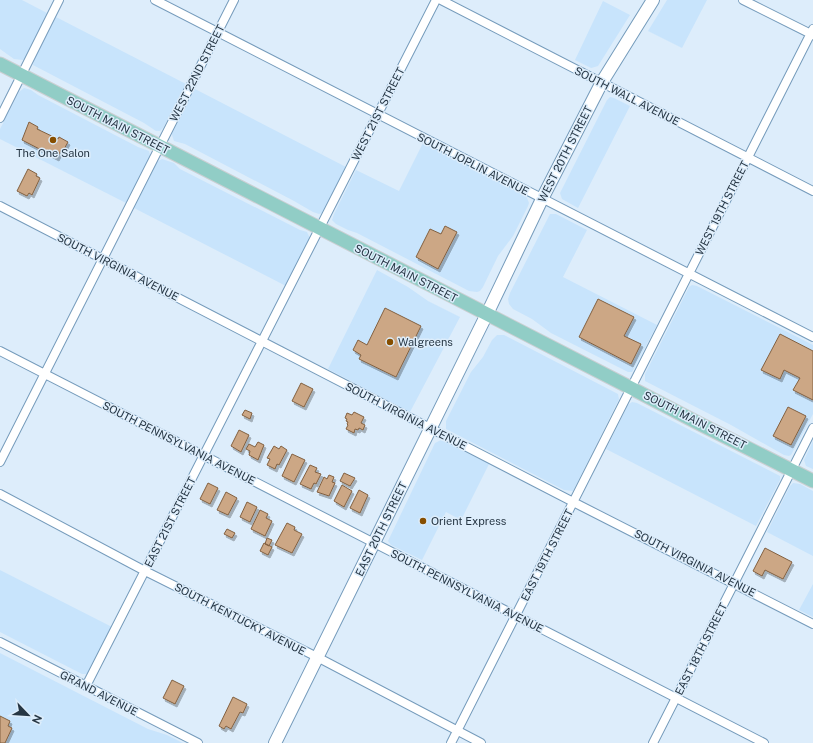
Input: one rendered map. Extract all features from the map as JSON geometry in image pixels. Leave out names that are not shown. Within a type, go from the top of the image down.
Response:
[{"type":"main road","name":"WEST 20TH STREET","points":[[487,314],[542,199],[602,82],[653,0]]},
{"type":"main road","name":"SOUTH MAIN STREET","points":[[0,64],[700,424],[813,480]]},
{"type":"main road","name":"EAST 20TH STREET","points":[[275,743],[487,314]]},
{"type":"street","points":[[0,118],[59,0]]},
{"type":"street","name":"SOUTH JOPLIN AVENUE","points":[[154,0],[813,337]]},
{"type":"street","name":"WEST 22ND STREET","points":[[0,462],[234,0]]},
{"type":"street","name":"WEST 21ST STREET","points":[[320,229],[436,0]]},
{"type":"street","name":"SOUTH WALL AVENUE","points":[[441,0],[813,191]]},
{"type":"street","points":[[743,0],[812,33]]},
{"type":"street","name":"WEST 19TH STREET","points":[[631,388],[812,33]]},
{"type":"street","name":"SOUTH VIRGINIA AVENUE","points":[[0,206],[573,502],[813,624]]},
{"type":"street","name":"EAST 21ST STREET","points":[[86,686],[320,229]]},
{"type":"street","name":"SOUTH PENNSYLVANIA AVENUE","points":[[0,351],[764,743]]},
{"type":"street","name":"EAST 19TH STREET","points":[[451,743],[631,388]]},
{"type":"street","name":"EAST 18TH STREET","points":[[653,743],[813,428]]},
{"type":"street","name":"SOUTH KENTUCKY AVENUE","points":[[0,494],[145,571],[317,657],[481,743]]},
{"type":"street","name":"GRAND AVENUE","points":[[0,642],[198,743]]},
{"type":"shaded area","points":[[0,0],[22,0],[47,13],[23,60],[14,59],[0,49]]},
{"type":"shaded area","points":[[667,0],[707,0],[682,48],[648,31]]},
{"type":"shaded area","points":[[603,1],[630,15],[598,66],[591,68],[575,60]]},
{"type":"shaded area","points":[[56,17],[186,84],[160,131],[156,131],[144,123],[33,65],[34,60]]},
{"type":"shaded area","points":[[24,88],[31,90],[138,147],[149,151],[150,155],[148,162],[126,203],[0,139],[0,129],[19,92]]},
{"type":"shaded area","points":[[195,89],[346,167],[322,213],[319,214],[313,212],[185,144],[174,141],[172,133]]},
{"type":"shaded area","points":[[610,97],[630,106],[578,208],[562,199],[560,193],[607,100]]},
{"type":"shaded area","points":[[423,143],[525,195],[529,203],[513,236],[498,256],[480,291],[469,291],[357,233],[336,224],[332,220],[356,170],[399,191]]},
{"type":"shaded area","points":[[162,159],[174,163],[180,169],[300,230],[307,232],[310,238],[286,286],[134,208],[157,162]]},
{"type":"shaded area","points":[[550,214],[556,214],[587,230],[563,277],[657,325],[632,372],[628,372],[551,333],[532,319],[513,309],[509,304],[508,299],[510,293]]},
{"type":"shaded area","points":[[377,270],[408,287],[428,301],[460,317],[410,412],[328,369]]},
{"type":"shaded area","points":[[692,285],[697,286],[813,345],[813,414],[791,455],[784,455],[731,425],[645,381],[645,374],[689,287]]},
{"type":"shaded area","points":[[497,335],[504,335],[618,394],[619,399],[573,491],[564,490],[446,429],[446,421],[471,372],[483,357],[492,340]]},
{"type":"shaded area","points":[[632,402],[637,403],[780,476],[780,480],[756,526],[606,449],[628,405]]},
{"type":"shaded area","points":[[441,440],[489,464],[461,520],[446,512],[422,560],[391,545],[388,541],[435,443]]},
{"type":"shaded area","points":[[813,441],[813,469],[806,466],[804,460]]},
{"type":"shaded area","points":[[793,483],[800,484],[813,491],[813,556],[767,532],[790,486]]},
{"type":"shaded area","points":[[0,570],[112,627],[87,674],[82,674],[0,632]]},
{"type":"shaded area","points":[[813,584],[813,617],[799,610]]},
{"type":"shaded area","points":[[0,653],[148,729],[167,735],[183,743],[0,743]]},
{"type":"building","points":[[29,122],[38,127],[37,129],[68,142],[63,151],[61,150],[57,158],[22,140]]},
{"type":"building","points":[[28,169],[37,174],[36,176],[40,178],[32,195],[29,193],[27,196],[17,191]]},
{"type":"building","points":[[445,226],[457,232],[438,269],[416,257],[430,229],[441,234]]},
{"type":"building","points":[[598,299],[634,317],[624,336],[641,344],[631,364],[579,337]]},
{"type":"building","name":"Walgreens","points":[[385,308],[421,326],[396,377],[359,359],[361,355],[353,350],[358,340],[367,345]]},
{"type":"building","points":[[780,334],[813,351],[813,400],[793,390],[800,378],[784,370],[780,379],[761,370]]},
{"type":"building","points":[[301,383],[313,389],[304,407],[292,401]]},
{"type":"building","points":[[788,407],[806,416],[791,445],[773,436]]},
{"type":"building","points":[[245,410],[252,413],[250,419],[242,415]]},
{"type":"building","points":[[354,412],[364,417],[361,423],[365,425],[363,430],[359,428],[358,430],[355,429],[354,433],[346,429],[348,422],[345,418],[347,413],[352,415]]},
{"type":"building","points":[[239,430],[249,435],[241,452],[231,446]]},
{"type":"building","points":[[258,442],[264,445],[258,460],[249,455],[250,451],[246,449],[249,444],[255,447]]},
{"type":"building","points":[[274,446],[279,449],[281,446],[287,450],[279,465],[277,464],[275,469],[267,465],[270,459],[267,458]]},
{"type":"building","points":[[292,454],[305,460],[294,482],[282,476]]},
{"type":"building","points":[[310,465],[317,468],[315,472],[321,474],[316,484],[314,483],[311,489],[300,484]]},
{"type":"building","points":[[344,473],[355,478],[350,486],[340,481]]},
{"type":"building","points":[[329,475],[334,477],[332,482],[335,483],[329,496],[317,492],[324,477],[327,479]]},
{"type":"building","points":[[208,483],[218,488],[210,504],[200,499]]},
{"type":"building","points":[[342,485],[352,491],[344,507],[334,501]]},
{"type":"building","points":[[359,490],[368,495],[360,513],[350,508]]},
{"type":"building","points":[[226,492],[237,498],[228,515],[217,510]]},
{"type":"building","points":[[247,502],[257,507],[250,522],[240,517]]},
{"type":"building","points":[[260,510],[268,514],[266,518],[272,521],[265,536],[251,529]]},
{"type":"building","points":[[287,523],[295,527],[294,530],[302,534],[292,553],[275,545]]},
{"type":"building","points":[[227,529],[235,533],[232,538],[224,534]]},
{"type":"building","points":[[267,538],[272,540],[269,546],[265,544]]},
{"type":"building","points":[[264,543],[272,547],[268,555],[260,551]]},
{"type":"building","points":[[765,548],[792,562],[783,579],[765,570],[762,576],[753,571]]},
{"type":"building","points":[[172,680],[184,686],[175,704],[163,698]]},
{"type":"building","points":[[233,697],[247,704],[243,713],[240,712],[231,729],[226,726],[224,729],[219,726]]},
{"type":"building","points":[[0,716],[10,721],[8,726],[12,728],[5,743],[0,743]]},
{"type":"place","name":"The One Salon","points":[[53,140]]},
{"type":"place","name":"Walgreens","points":[[390,342]]},
{"type":"place","name":"Orient Express","points":[[423,521]]}]
